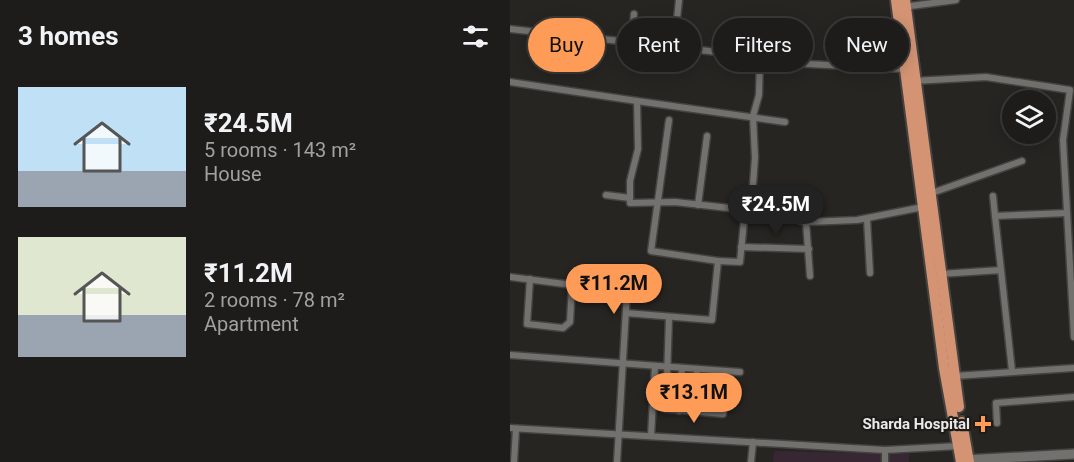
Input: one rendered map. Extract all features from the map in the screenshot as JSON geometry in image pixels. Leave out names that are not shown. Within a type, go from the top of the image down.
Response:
[{"type":"highway","points":[[901,3],[926,194],[954,376],[955,405]]},
{"type":"highway","points":[[928,206],[955,405],[965,461]]},
{"type":"main road","points":[[965,461],[1074,454]]},
{"type":"main road","points":[[1029,462],[1074,459]]},
{"type":"street","points":[[677,18],[679,0]]},
{"type":"street","points":[[901,3],[954,0]]},
{"type":"street","points":[[634,14],[634,18]]},
{"type":"street","points":[[511,28],[617,40]]},
{"type":"street","points":[[813,64],[910,69]]},
{"type":"street","points":[[669,120],[651,251],[740,262],[755,158],[753,116],[759,95],[760,72]]},
{"type":"street","points":[[912,81],[986,77],[1072,90],[1063,140],[1074,337]]},
{"type":"street","points":[[510,82],[785,122]]},
{"type":"street","points":[[637,101],[638,149],[630,181],[630,203],[698,205],[748,211],[806,222],[867,219],[928,206]]},
{"type":"street","points":[[698,205],[706,136]]},
{"type":"street","points":[[926,194],[1022,161]]},
{"type":"street","points":[[1064,166],[1074,163]]},
{"type":"street","points":[[606,195],[630,198]]},
{"type":"street","points":[[993,196],[1012,371]]},
{"type":"street","points":[[995,216],[1066,213]]},
{"type":"street","points":[[867,219],[870,273]]},
{"type":"street","points":[[806,222],[810,276]]},
{"type":"street","points":[[741,247],[809,249]]},
{"type":"street","points":[[626,313],[712,320],[718,261]]},
{"type":"street","points":[[940,274],[1001,270]]},
{"type":"street","points":[[510,277],[627,292],[617,462]]},
{"type":"street","points":[[530,279],[527,324],[563,328],[570,321],[572,285]]},
{"type":"street","points":[[669,317],[666,408],[723,414],[726,371]]},
{"type":"street","points":[[510,354],[740,372]]},
{"type":"street","points":[[651,436],[655,366]]},
{"type":"street","points":[[679,411],[682,368]]},
{"type":"street","points":[[954,376],[1074,368]]},
{"type":"street","points":[[694,412],[697,369]]},
{"type":"street","points":[[997,423],[996,403],[1074,397]]},
{"type":"street","points":[[514,462],[513,428],[885,450],[962,446]]},
{"type":"street","points":[[751,462],[753,442]]},
{"type":"street","points":[[885,450],[885,462]]},
{"type":"shaded area","points":[[774,451],[909,454],[909,462],[773,462]]},
{"type":"place","name":"Sharda Hospital","points":[[983,424]]}]
